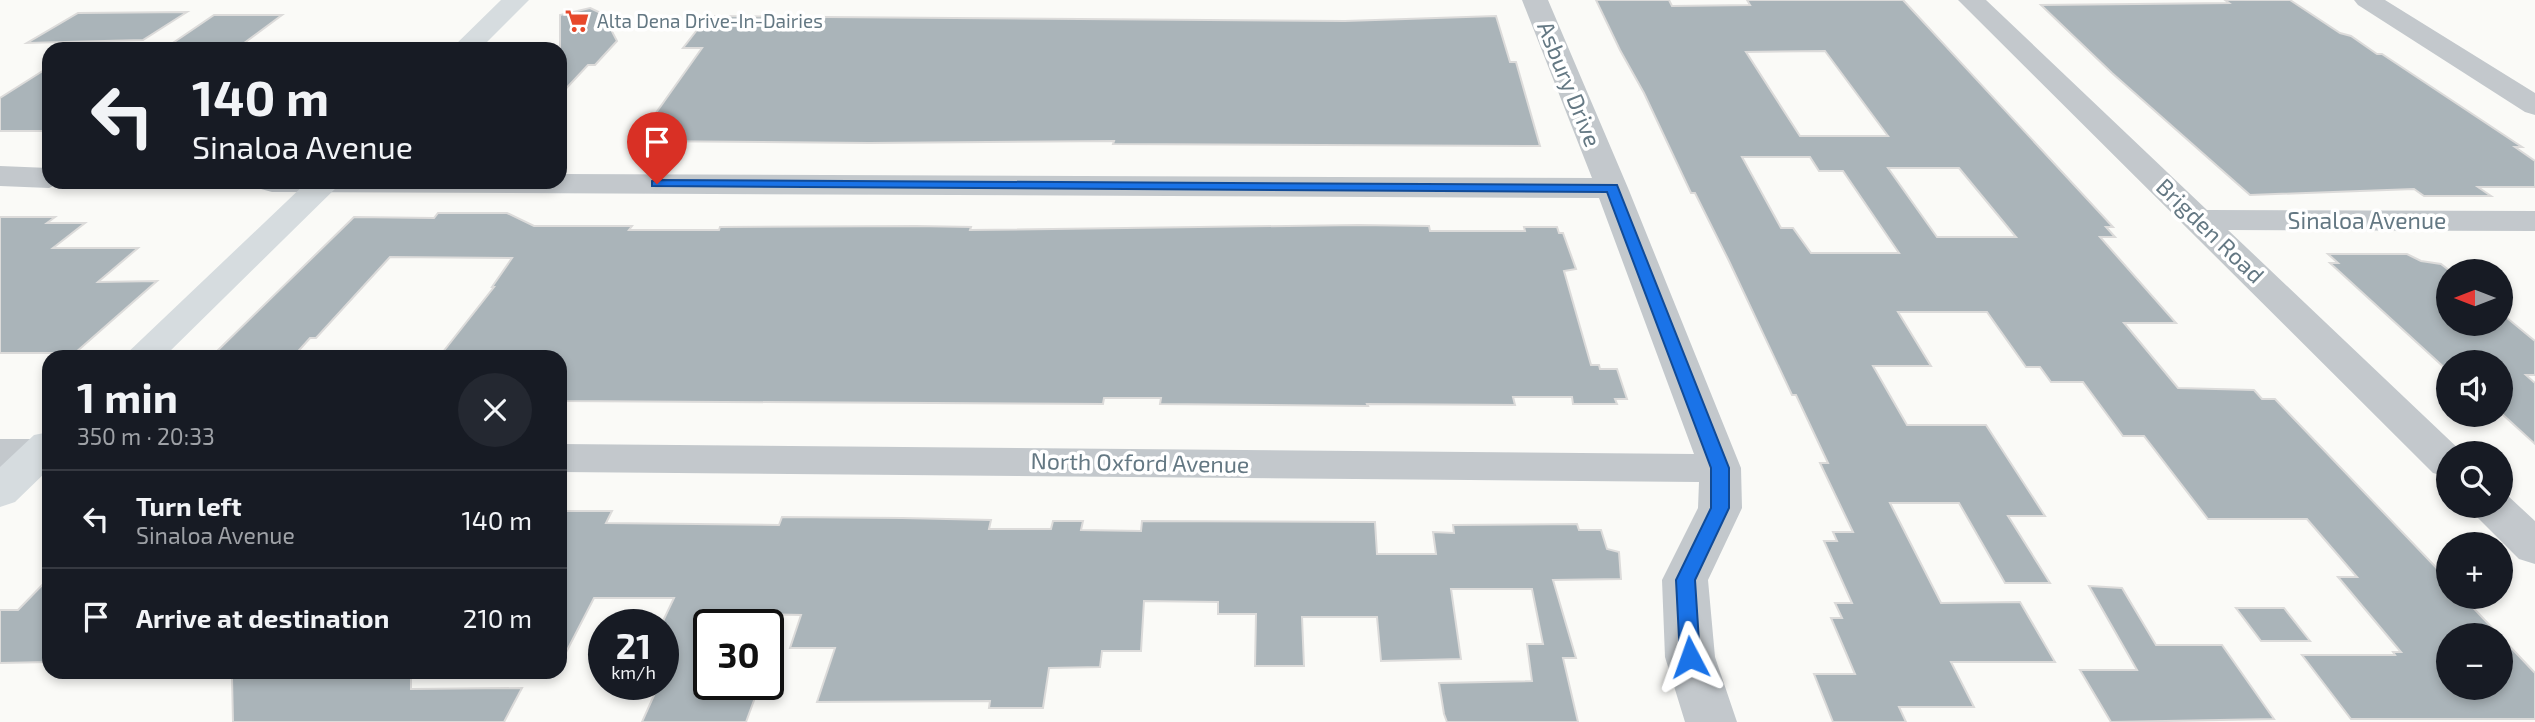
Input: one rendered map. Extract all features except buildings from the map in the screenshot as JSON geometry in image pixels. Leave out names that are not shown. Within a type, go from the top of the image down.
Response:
[{"type":"main road","points":[[472,42],[516,0]]},
{"type":"main road","points":[[149,350],[319,189]]},
{"type":"main road","points":[[0,492],[35,451]]},
{"type":"street","name":"Asbury Drive","points":[[1535,0],[1612,188],[1720,468],[1720,508],[1685,580],[1690,657],[1711,722]]},
{"type":"street","name":"Brigden Road","points":[[1971,0],[2436,451]]},
{"type":"street","points":[[2367,0],[2535,106]]},
{"type":"street","points":[[0,176],[42,178]]},
{"type":"street","points":[[567,183],[1612,188]]},
{"type":"street","name":"Sinaloa Avenue","points":[[2199,220],[2535,221]]},
{"type":"street","name":"North Oxford Avenue","points":[[567,458],[1720,468]]},
{"type":"street","points":[[2504,518],[2535,548]]},
{"type":"place","name":"Alta Dena Drive-In-Dairies","points":[[577,21]]},
{"type":"route","points":[[657,184],[1612,188],[1720,468],[1720,508],[1685,580],[1690,657]]}]
